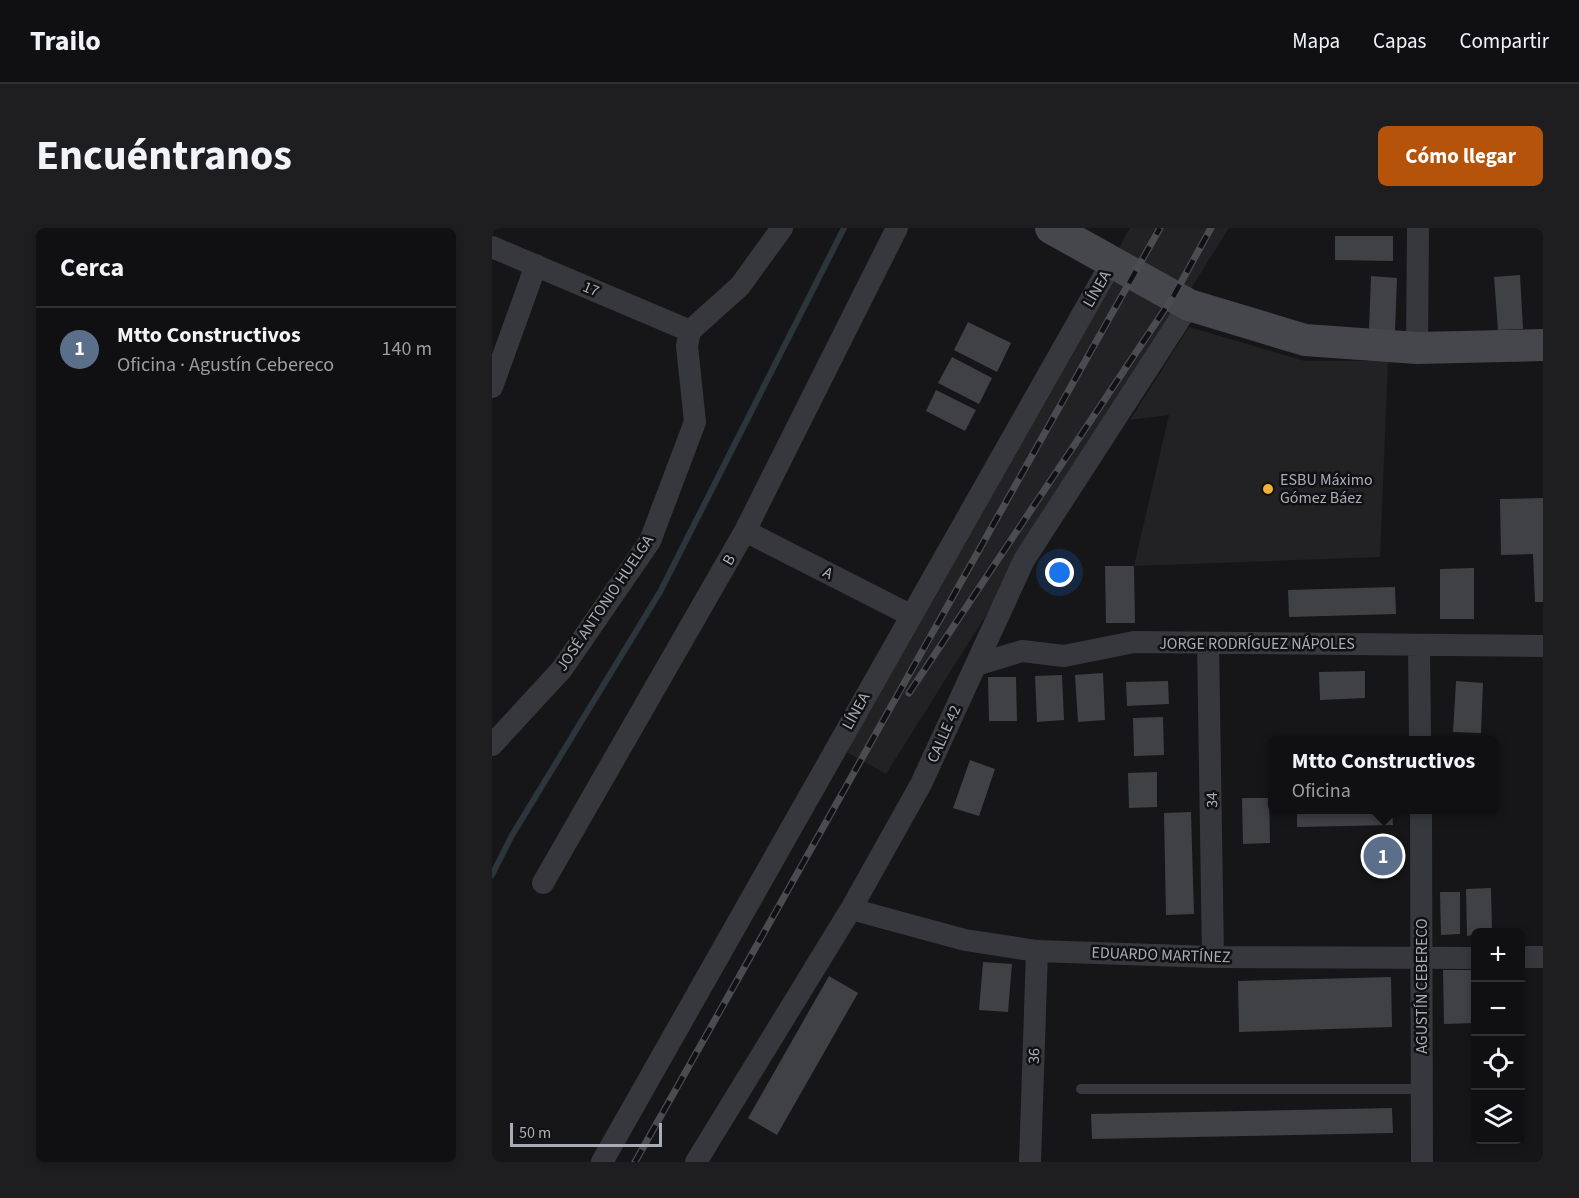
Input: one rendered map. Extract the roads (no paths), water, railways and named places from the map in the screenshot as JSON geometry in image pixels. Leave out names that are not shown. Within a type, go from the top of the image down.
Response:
[{"type":"main road","points":[[1051,228],[1189,305],[1305,340],[1417,348],[1543,345]]},
{"type":"street","points":[[690,331],[740,286],[782,228]]},
{"type":"street","name":"B","points":[[543,883],[745,531],[897,228]]},
{"type":"street","points":[[1417,348],[1418,228]]},
{"type":"street","name":"17","points":[[492,247],[690,331]]},
{"type":"street","name":"LÍNEA","points":[[602,1162],[1112,262]]},
{"type":"street","points":[[492,387],[536,265]]},
{"type":"street","name":"CALLE 42","points":[[696,1162],[851,909],[921,784],[1024,560],[1189,305]]},
{"type":"street","name":"JOSÉ ANTONIO HUELGA","points":[[492,745],[562,669],[650,541],[695,422],[687,346],[690,331]]},
{"type":"street","name":"A","points":[[745,531],[910,615]]},
{"type":"street","points":[[992,627],[1022,651]]},
{"type":"street","name":"JORGE RODRÍGUEZ NÁPOLES","points":[[976,664],[1022,651],[1064,656],[1134,642],[1543,646]]},
{"type":"street","name":"34","points":[[1208,643],[1213,957]]},
{"type":"street","points":[[1419,646],[1420,736]]},
{"type":"street","name":"AGUSTÍN CEBERECO","points":[[1421,814],[1422,1162]]},
{"type":"street","name":"EDUARDO MARTÍNEZ","points":[[851,909],[964,940],[1037,951],[1213,957],[1471,958]]},
{"type":"street","name":"36","points":[[1030,1162],[1037,951]]},
{"type":"street","points":[[1525,957],[1543,957]]},
{"type":"lane","points":[[1081,1089],[1422,1089]]},
{"type":"waterway","points":[[492,875],[511,837],[660,592],[844,228]]},
{"type":"railway","points":[[635,1162],[1160,228]]},
{"type":"railway","points":[[909,693],[1173,297],[1211,228]]},
{"type":"place","name":"ESBU Máximo Gómez Báez","points":[[1268,489]]},
{"type":"place","name":"Mtto Constructivos","points":[[1383,856]]}]
